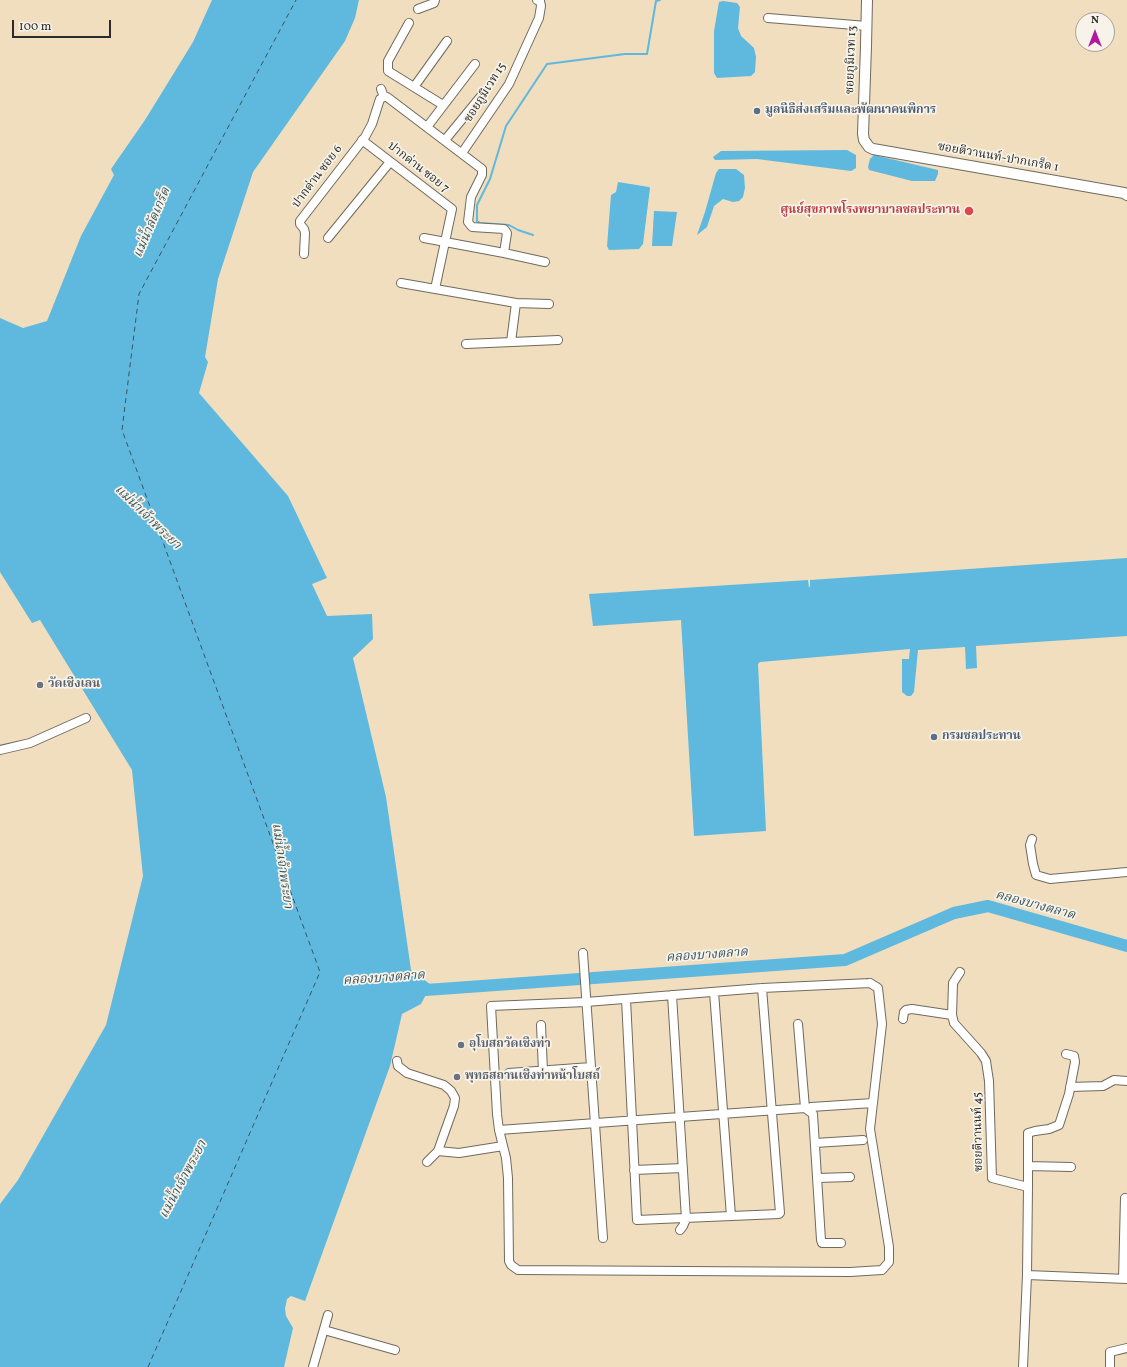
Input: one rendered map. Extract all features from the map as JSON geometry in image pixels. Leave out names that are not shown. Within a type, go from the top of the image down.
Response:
[{"type":"street","points":[[418,9],[434,3],[435,0]]},
{"type":"street","name":"ซอยภูมิเวท 15","points":[[462,153],[509,84],[539,18],[542,6],[540,1],[537,0]]},
{"type":"street","name":"ซอยภูมิเวท 13","points":[[866,144],[863,134],[867,0]]},
{"type":"street","points":[[768,18],[867,26]]},
{"type":"street","points":[[409,23],[388,61],[388,71],[443,105]]},
{"type":"street","points":[[414,87],[447,41]]},
{"type":"street","points":[[427,127],[475,64]]},
{"type":"street","points":[[362,140],[372,124],[382,93],[462,153],[482,169],[471,197],[468,222],[469,225],[472,227],[504,229],[507,233],[504,253]]},
{"type":"street","points":[[445,140],[482,94]]},
{"type":"street","name":"ปากด่าน ซอย 7","points":[[362,140],[452,209],[444,242]]},
{"type":"street","name":"ปากด่าน ซอย 6","points":[[304,254],[305,233],[300,221],[362,140]]},
{"type":"street","name":"ซอยติวานนท์-ปากเกร็ด 1","points":[[866,144],[872,149],[1124,193],[1127,195]]},
{"type":"street","points":[[328,238],[390,162]]},
{"type":"street","points":[[424,238],[545,262]]},
{"type":"street","points":[[435,289],[444,242]]},
{"type":"street","points":[[401,283],[516,303],[549,304]]},
{"type":"street","points":[[511,342],[516,303]]},
{"type":"street","points":[[466,344],[558,340]]},
{"type":"street","points":[[0,750],[30,743],[86,718]]},
{"type":"street","points":[[1032,838],[1030,845],[1032,864],[1036,875],[1050,879],[1127,872]]},
{"type":"street","points":[[583,954],[603,1238]]},
{"type":"street","points":[[903,1019],[904,1012],[912,1009],[952,1016],[953,983],[960,972]]},
{"type":"street","points":[[870,983],[878,988],[882,1024],[870,1129],[889,1247],[889,1262],[882,1270],[850,1272],[518,1270],[511,1265],[509,1261],[508,1178],[506,1158],[499,1130],[491,1006],[586,1002],[714,992],[762,988],[870,983]]},
{"type":"street","points":[[626,999],[637,1220],[779,1214],[762,988]]},
{"type":"street","points":[[714,992],[731,1216]]},
{"type":"street","points":[[672,995],[686,1219],[680,1230]]},
{"type":"street","name":"ซอยติวานนท์ 45","points":[[952,1016],[954,1023],[986,1060],[989,1081],[992,1178],[1028,1187]]},
{"type":"street","points":[[798,1024],[806,1108],[813,1114],[821,1242],[841,1243]]},
{"type":"street","points":[[541,1025],[543,1071]]},
{"type":"street","points":[[1023,1367],[1028,1275],[1028,1133],[1049,1129],[1059,1125],[1070,1087],[1075,1062],[1074,1056],[1066,1054]]},
{"type":"street","points":[[397,1061],[398,1066],[407,1074],[444,1085],[451,1091],[455,1098],[454,1106],[438,1151],[427,1162]]},
{"type":"street","points":[[509,1073],[591,1067]]},
{"type":"street","points":[[1070,1087],[1103,1086],[1114,1080],[1127,1081]]},
{"type":"street","points":[[499,1130],[873,1103]]},
{"type":"street","points":[[815,1143],[863,1140]]},
{"type":"street","points":[[438,1151],[459,1153],[503,1146]]},
{"type":"street","points":[[1028,1166],[1071,1167]]},
{"type":"street","points":[[634,1170],[683,1168]]},
{"type":"street","points":[[817,1178],[850,1176]]},
{"type":"street","points":[[1028,1275],[1125,1279],[1125,1198]]},
{"type":"street","points":[[313,1367],[328,1315]]},
{"type":"street","points":[[324,1330],[396,1350]]},
{"type":"street","points":[[1110,1367],[1110,1352],[1127,1348]]},
{"type":"water","points":[[212,0],[359,0],[355,18],[345,41],[253,172],[218,279],[205,357],[208,362],[199,393],[288,496],[327,578],[312,584],[327,616],[372,614],[373,639],[353,658],[386,797],[411,970],[431,985],[421,1004],[402,1014],[390,1066],[305,1301],[291,1296],[287,1299],[285,1309],[286,1316],[293,1328],[284,1367],[0,1367],[0,1204],[18,1180],[106,1025],[143,876],[132,770],[40,620],[32,623],[0,572],[0,318],[23,328],[47,321],[81,236],[114,175],[111,169],[145,120],[193,42]]},
{"type":"water","points":[[723,1],[737,3],[740,7],[738,28],[741,36],[754,48],[756,57],[755,72],[751,76],[717,78],[714,73],[714,31],[719,2]]},
{"type":"water","points":[[847,150],[856,155],[856,168],[851,171],[757,159],[715,160],[713,157],[721,151]]},
{"type":"water","points":[[874,155],[938,170],[938,174],[935,181],[912,181],[869,170],[868,167],[870,159]]},
{"type":"water","points":[[719,169],[736,169],[744,175],[745,188],[743,197],[739,201],[733,202],[723,199],[714,206],[707,227],[697,235],[716,173]]},
{"type":"water","points":[[618,182],[650,188],[643,244],[639,249],[609,250],[607,246],[611,195],[616,192]]},
{"type":"water","points":[[654,211],[677,212],[672,246],[652,246]]},
{"type":"water","points":[[1127,558],[1127,636],[976,646],[977,668],[966,669],[965,647],[918,650],[914,692],[911,696],[907,696],[902,692],[902,659],[909,659],[910,649],[760,662],[758,664],[766,831],[694,836],[681,620],[593,626],[589,594],[808,580],[810,587],[810,580]]},
{"type":"waterway","points":[[533,235],[509,225],[480,223],[477,221],[477,205],[490,179],[506,126],[547,64],[625,54],[647,54],[656,1],[660,0]]},
{"type":"waterway","name":"คลองบางตลาด","points":[[412,991],[845,960],[954,913],[988,906],[1127,946]]},
{"type":"ferry route","points":[[148,1367],[320,972],[122,430],[139,294],[296,0]]},
{"type":"place","name":"มูลนิธิส่งเสริมและพัฒนาคนพิการ","points":[[757,111]]},
{"type":"place","name":"ศูนย์สุขภาพโรงพยาบาลชลประทาน","points":[[969,211]]},
{"type":"place","name":"วัดเชิงเลน","points":[[40,685]]},
{"type":"place","name":"กรมชลประทาน","points":[[934,737]]},
{"type":"place","name":"อุโบสถวัดเชิงท่า","points":[[461,1045]]},
{"type":"place","name":"พุทธสถานเชิงท่าหน้าโบสถ์","points":[[457,1077]]},
{"type":"water label","name":"แม่น้ำลัดเกร็ด","points":[[153,223]]},
{"type":"water label","name":"แม่น้ำเจ้าพระยา","points":[[147,518]]},
{"type":"water label","name":"แม่น้ำเจ้าพระยา","points":[[281,866]]},
{"type":"water label","name":"แม่น้ำเจ้าพระยา","points":[[184,1180]]}]
